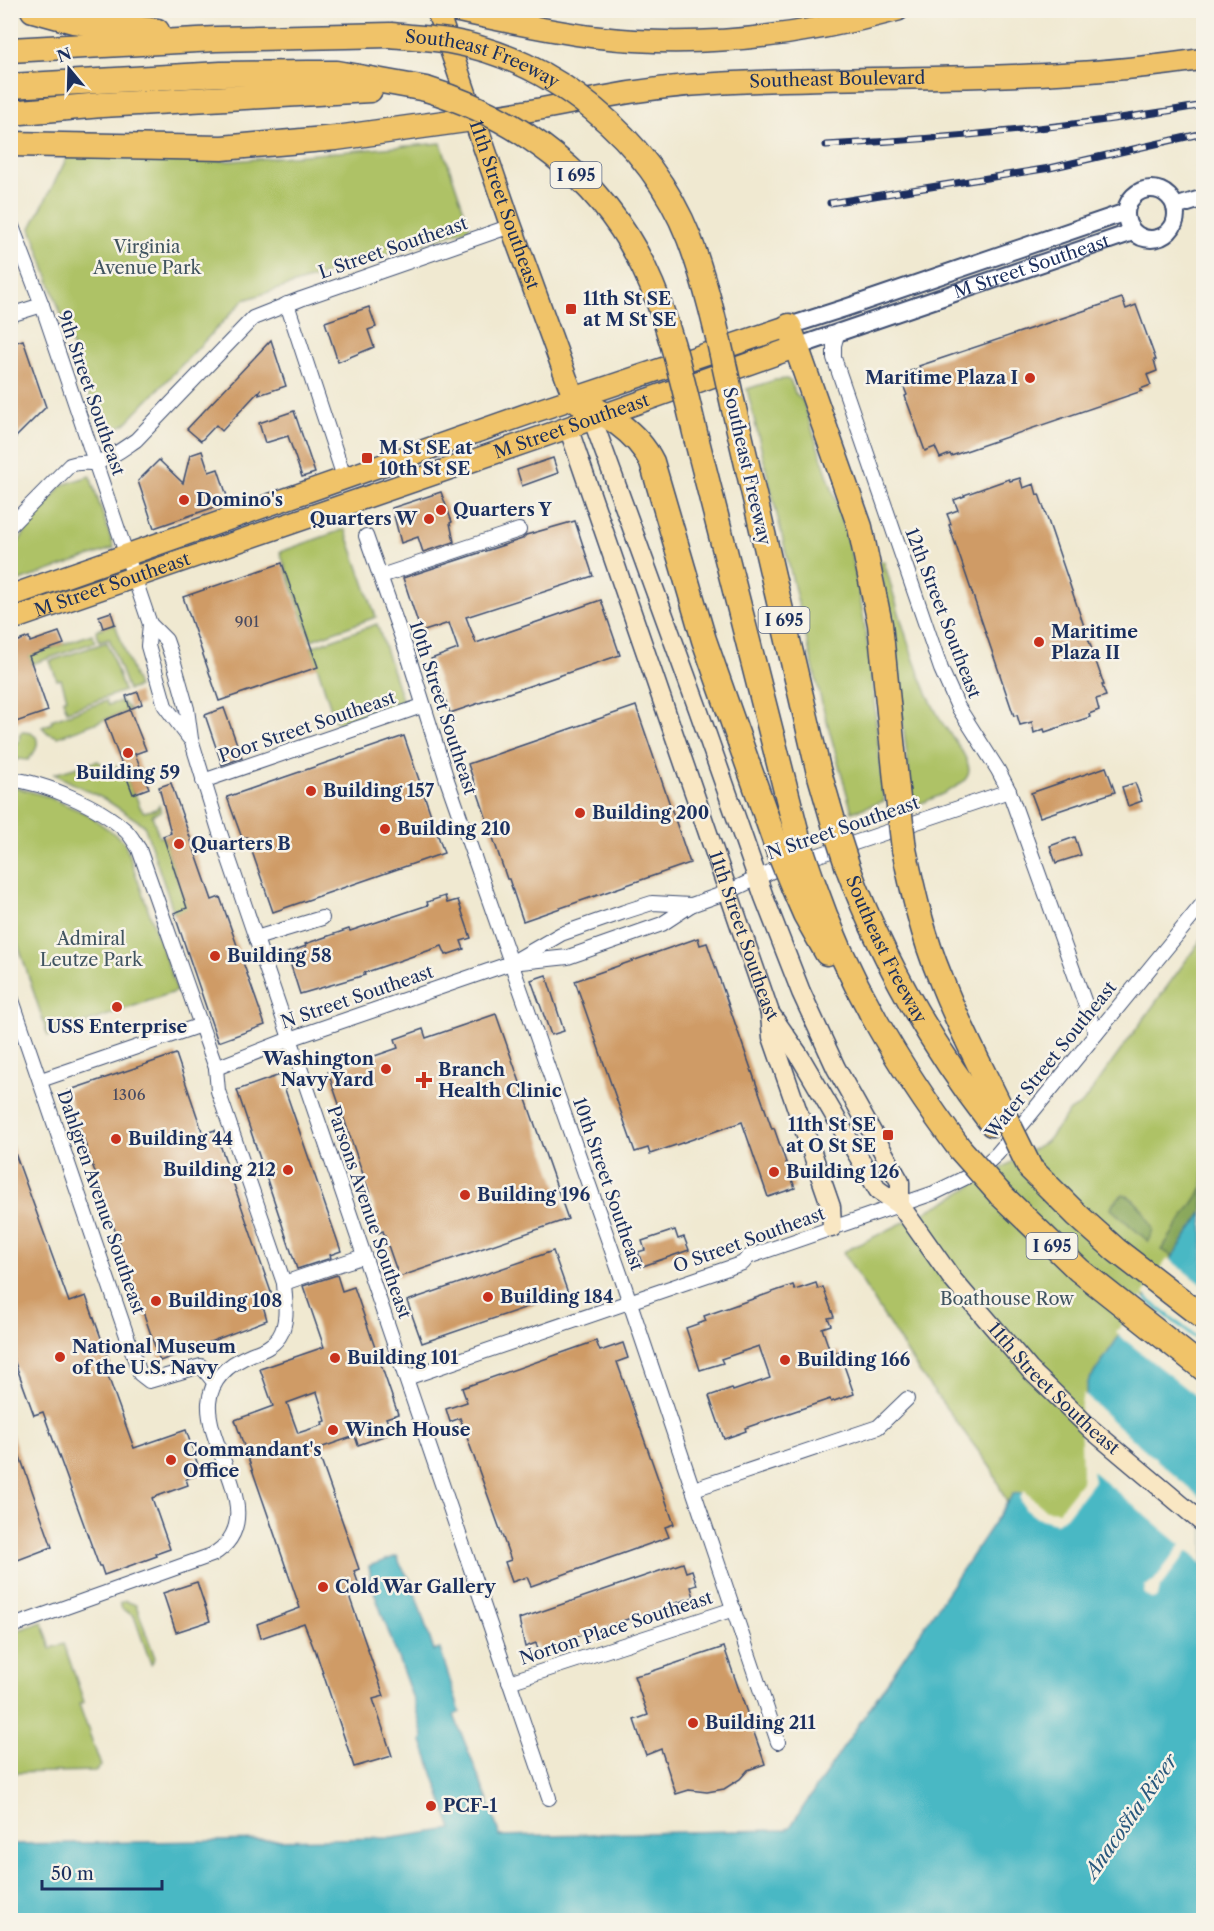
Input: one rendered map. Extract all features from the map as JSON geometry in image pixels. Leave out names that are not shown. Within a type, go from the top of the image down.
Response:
[{"type":"highway","points":[[33,10],[73,21],[216,39]]},
{"type":"highway","name":"Southeast Freeway","points":[[10,50],[216,39],[390,35],[450,41],[507,58],[540,74],[566,90],[614,127],[661,183],[688,236],[706,291],[815,757],[848,868],[873,929],[914,1008],[956,1076],[997,1117],[1030,1168],[1077,1215],[1131,1262],[1203,1318]]},
{"type":"highway","name":"I 695","points":[[10,86],[221,74],[337,73],[426,89],[486,111],[538,142],[584,182],[616,221],[644,268],[656,296],[680,370],[789,846],[803,884],[869,1011],[915,1088],[960,1149],[1000,1194],[1058,1251],[1107,1294],[1203,1369]]},
{"type":"highway","points":[[10,113],[339,90],[426,89]]},
{"type":"highway","points":[[10,144],[222,148],[325,139],[473,119]]},
{"type":"highway","points":[[792,336],[860,527],[880,624],[904,849],[921,922],[939,976],[997,1117]]},
{"type":"highway","points":[[574,398],[637,440],[652,462],[711,661],[789,846]]},
{"type":"main road","name":"11th Street Southeast","points":[[437,10],[473,119],[574,398],[568,427],[574,451],[770,1013],[799,1055],[878,1190],[900,1205],[953,1280],[1016,1356],[1091,1429],[1203,1524]]},
{"type":"main road","points":[[451,10],[573,34],[623,39],[686,41],[745,39],[804,31],[898,10]]},
{"type":"main road","name":"Southeast Boulevard","points":[[473,119],[632,92],[698,85],[750,81],[1051,75],[1129,69],[1203,59]]},
{"type":"main road","name":"M Street Southeast","points":[[10,596],[574,398],[792,336]]},
{"type":"main road","name":"M Street Southeast","points":[[10,620],[568,427],[792,336]]},
{"type":"main road","name":"11th Street Southeast","points":[[598,416],[601,439],[796,982],[820,1037],[858,1110],[900,1182],[900,1205]]},
{"type":"main road","points":[[770,1013],[772,1037],[831,1207],[832,1228]]},
{"type":"street","points":[[1146,190],[1160,191],[1167,195],[1175,207],[1177,214],[1175,222],[1168,233],[1162,237],[1146,239],[1133,232],[1129,226],[1126,212],[1128,205],[1133,198],[1146,190]]},
{"type":"street","points":[[1175,207],[1203,198]]},
{"type":"street","name":"M Street Southeast","points":[[792,336],[845,308],[1126,212]]},
{"type":"street","name":"9th Street Southeast","points":[[11,222],[42,305],[134,577]]},
{"type":"street","name":"L Street Southeast","points":[[10,526],[70,465],[80,461],[96,463],[116,454],[136,440],[248,322],[258,315],[511,226]]},
{"type":"street","name":"M Street Southeast","points":[[792,336],[838,332],[1133,232]]},
{"type":"street","points":[[287,304],[345,480]]},
{"type":"street","points":[[10,315],[42,305]]},
{"type":"street","name":"12th Street Southeast","points":[[838,332],[834,345],[834,358],[941,669],[958,708],[994,763],[1009,791],[1096,1034]]},
{"type":"street","points":[[381,576],[519,530]]},
{"type":"street","name":"10th Street Southeast","points":[[366,536],[417,683],[422,706],[694,1489],[778,1742]]},
{"type":"street","name":"Parsons Avenue Southeast","points":[[134,577],[150,624],[148,646],[165,706],[191,739]]},
{"type":"street","name":"Parsons Avenue Southeast","points":[[150,624],[166,640],[187,709],[191,739],[204,781],[363,1256],[407,1378],[549,1798]]},
{"type":"street","name":"Poor Street Southeast","points":[[204,781],[422,706]]},
{"type":"street","points":[[10,779],[49,789],[95,810],[125,830],[139,849],[216,1068],[218,1091],[284,1283],[286,1312],[280,1336],[267,1349],[230,1365],[214,1382],[209,1403],[210,1420],[238,1510],[235,1530],[228,1542],[212,1555],[10,1627]]},
{"type":"street","name":"N Street Southeast","points":[[511,963],[568,957],[662,924],[691,905],[728,892],[774,870],[1009,791]]},
{"type":"street","name":"Water Street Southeast","points":[[900,1205],[952,1186],[986,1165],[1025,1121],[1203,902]]},
{"type":"street","name":"N Street Southeast","points":[[216,1068],[290,1039],[511,963],[561,934],[652,903],[691,905]]},
{"type":"street","points":[[256,938],[322,918]]},
{"type":"street","name":"Dahlgren Avenue Southeast","points":[[10,994],[140,1374],[149,1381],[201,1366],[214,1382]]},
{"type":"street","points":[[40,1080],[201,1025]]},
{"type":"street","name":"O Street Southeast","points":[[407,1378],[743,1263],[748,1257],[900,1205]]},
{"type":"street","points":[[284,1283],[363,1256]]},
{"type":"street","points":[[694,1489],[878,1426],[908,1399]]},
{"type":"street","name":"Norton Place Southeast","points":[[509,1682],[734,1609]]},
{"type":"green space","name":"Virginia Avenue Park","points":[[441,143],[470,228],[244,300],[126,423],[111,428],[98,421],[31,228],[68,156],[233,161]]},
{"type":"green space","points":[[787,379],[803,401],[838,506],[861,599],[884,801],[852,812],[822,704],[747,389],[775,380]]},
{"type":"green space","points":[[90,476],[114,548],[11,584],[11,553],[30,525],[62,485]]},
{"type":"green space","points":[[345,529],[376,617],[311,640],[280,552]]},
{"type":"green space","points":[[879,560],[884,562],[908,642],[930,701],[964,754],[969,769],[965,780],[959,785],[944,794],[913,806],[892,634]]},
{"type":"green space","points":[[115,624],[138,687],[128,690],[109,638],[99,641],[96,630]]},
{"type":"green space","points":[[377,624],[404,705],[347,725],[335,721],[311,647]]},
{"type":"green space","points":[[92,634],[95,642],[32,664],[28,653],[39,649],[41,652]]},
{"type":"green space","points":[[107,642],[124,691],[67,711],[63,700],[67,698],[61,679],[57,680],[50,661]]},
{"type":"green space","points":[[106,701],[108,705],[121,701],[130,710],[58,737],[48,733],[42,727],[52,723],[51,720]]},
{"type":"green space","points":[[20,733],[31,733],[36,737],[37,746],[28,760],[18,759],[11,765],[11,743],[19,742]]},
{"type":"green space","points":[[98,761],[108,770],[122,765],[133,794],[144,812],[156,809],[159,805],[161,811],[152,815],[159,837],[163,836],[185,901],[212,900],[174,913],[144,825],[106,800],[54,774]]},
{"type":"green space","name":"Admiral Leutze Park","points":[[11,786],[46,796],[87,814],[124,841],[177,991],[48,1036],[11,923]]},
{"type":"green space","name":"Boathouse Row","points":[[1203,937],[1204,1003],[1201,1008],[1204,1010],[1203,1212],[1088,1382],[1084,1483],[1061,1514],[1045,1513],[1013,1494],[1007,1503],[991,1468],[920,1373],[843,1252],[943,1203],[1047,1141],[1070,1111],[1082,1104]]},
{"type":"green space","points":[[1203,1188],[1203,1212],[1173,1256],[1161,1250]]},
{"type":"green space","points":[[1123,1194],[1138,1204],[1148,1220],[1153,1230],[1148,1241],[1111,1209],[1113,1203]]},
{"type":"green space","points":[[126,1601],[136,1605],[155,1658],[151,1664],[134,1616],[122,1609],[120,1603]]},
{"type":"green space","points":[[42,1622],[51,1648],[64,1644],[84,1702],[79,1704],[101,1766],[95,1771],[11,1773],[10,1633]]},
{"type":"water","name":"Anacostia River","points":[[1203,1212],[1203,1920],[11,1920],[10,1844],[393,1838],[452,1829],[422,1741],[423,1736],[414,1702],[370,1581],[369,1566],[397,1556],[411,1581],[434,1651],[440,1649],[460,1712],[454,1715],[500,1836],[785,1830],[790,1827],[1013,1494],[1022,1493],[1045,1513],[1061,1514],[1083,1483],[1083,1410],[1088,1382]]},
{"type":"pier","points":[[1168,1258],[1203,1286],[1203,1341],[1143,1294]]},
{"type":"pier","points":[[1141,1297],[1203,1346],[1203,1402],[1116,1333]]},
{"type":"pier","points":[[1083,1393],[1203,1500],[1203,1564],[1188,1551],[1160,1587],[1158,1596],[1155,1598],[1151,1599],[1144,1594],[1145,1586],[1153,1582],[1181,1545],[1092,1471],[1094,1481],[1066,1517],[1056,1523],[1037,1518],[1025,1509],[1020,1498],[1024,1491],[1046,1510],[1059,1511],[1081,1482],[1080,1410]]},
{"type":"building","name":"Maritime Plaza I","points":[[1122,298],[1126,309],[1136,305],[1156,360],[1154,360],[1157,371],[1147,375],[1151,385],[1140,389],[1142,391],[951,456],[950,454],[940,458],[935,447],[925,451],[905,396],[907,395],[903,385],[914,381],[910,371]]},
{"type":"building","points":[[369,307],[376,327],[368,330],[374,347],[338,362],[325,322]]},
{"type":"building","points":[[23,340],[46,407],[10,443],[10,344]]},
{"type":"building","points":[[271,340],[286,386],[259,395],[260,390],[222,431],[216,425],[201,441],[187,429]]},
{"type":"building","points":[[294,411],[315,473],[302,477],[288,436],[265,443],[259,423]]},
{"type":"building","points":[[202,451],[209,472],[218,469],[229,502],[154,528],[138,481],[159,460],[183,483],[190,455]]},
{"type":"building","points":[[553,458],[558,473],[522,486],[517,470]]},
{"type":"building","name":"Maritime Plaza II","points":[[1020,478],[1023,488],[1034,484],[1037,495],[1039,494],[1106,696],[1096,699],[1099,710],[1089,714],[1090,717],[1045,732],[1044,729],[1034,733],[1032,722],[1020,725],[1017,715],[1014,716],[947,514],[958,510],[954,500],[964,495],[1009,479],[1010,481]]},
{"type":"building","points":[[441,492],[452,522],[450,523],[454,542],[423,552],[418,537],[401,543],[392,508]]},
{"type":"building","points":[[575,521],[593,576],[466,617],[476,643],[601,600],[620,655],[450,713],[431,659],[458,649],[449,623],[421,632],[403,578],[522,539],[526,535]]},
{"type":"building","points":[[282,563],[318,667],[219,701],[183,597]]},
{"type":"building","points":[[111,612],[115,624],[103,628],[99,616]]},
{"type":"building","points":[[59,632],[64,644],[29,656],[48,711],[10,724],[10,644],[29,637],[30,642]]},
{"type":"building","points":[[138,692],[142,704],[130,709],[126,696]]},
{"type":"building","name":"Building 200","points":[[636,706],[690,863],[523,921],[468,764]]},
{"type":"building","points":[[224,708],[242,758],[222,765],[205,715]]},
{"type":"building","name":"Building 59","points":[[130,710],[146,750],[135,754],[149,788],[133,794],[105,720]]},
{"type":"building","points":[[404,736],[444,853],[273,912],[247,837],[242,838],[227,797]]},
{"type":"building","points":[[1106,767],[1115,792],[1040,817],[1031,793]]},
{"type":"building","name":"Building 58","points":[[171,783],[212,900],[220,897],[265,1025],[218,1042],[174,913],[187,908],[163,836],[171,833],[159,787]]},
{"type":"building","points":[[1135,783],[1142,801],[1128,806],[1122,787]]},
{"type":"building","points":[[1075,837],[1081,855],[1056,863],[1050,846]]},
{"type":"building","points":[[445,896],[447,903],[458,900],[471,938],[461,941],[464,949],[446,955],[442,946],[364,973],[365,975],[300,994],[287,953],[306,946],[305,944],[349,929],[350,931],[428,905],[427,902]]},
{"type":"building","points":[[698,938],[700,945],[707,943],[795,1188],[768,1197],[742,1122],[650,1154],[648,1148],[635,1152],[575,981]]},
{"type":"building","points":[[546,975],[564,1031],[551,1035],[531,980]]},
{"type":"building","points":[[496,1014],[568,1219],[399,1277],[383,1231],[378,1233],[373,1220],[378,1218],[328,1072],[398,1048],[395,1039],[423,1029],[426,1038]]},
{"type":"building","points":[[176,1054],[203,1134],[215,1130],[273,1298],[262,1302],[267,1320],[160,1361],[67,1091]]},
{"type":"building","name":"Building 212","points":[[280,1075],[341,1251],[330,1255],[331,1258],[297,1269],[237,1090]]},
{"type":"building","name":"National Museum of the U.S. Navy","points":[[12,1145],[69,1302],[86,1296],[114,1374],[108,1376],[134,1448],[186,1430],[201,1474],[186,1479],[188,1485],[152,1498],[170,1549],[104,1575],[43,1412],[34,1415],[10,1349],[10,1146]]},
{"type":"building","points":[[675,1230],[678,1239],[684,1237],[689,1250],[643,1266],[638,1252],[645,1250],[642,1241]]},
{"type":"building","name":"Building 184","points":[[553,1251],[568,1293],[422,1343],[407,1301]]},
{"type":"building","name":"Cold War Gallery","points":[[337,1275],[342,1291],[354,1287],[398,1414],[386,1418],[392,1433],[358,1445],[355,1436],[317,1449],[359,1569],[354,1571],[359,1585],[347,1590],[384,1696],[373,1699],[392,1756],[354,1767],[315,1649],[304,1623],[261,1638],[257,1624],[300,1608],[235,1420],[273,1406],[260,1369],[324,1347],[303,1286]],"holes":[[[317,1392],[326,1421],[322,1422],[323,1425],[298,1433],[287,1403]]]},
{"type":"building","name":"Building 166","points":[[816,1283],[818,1289],[823,1287],[834,1317],[828,1318],[831,1325],[822,1328],[831,1354],[839,1351],[854,1394],[831,1402],[830,1399],[745,1428],[746,1431],[724,1439],[709,1396],[732,1388],[733,1391],[770,1378],[759,1346],[721,1359],[723,1363],[700,1370],[686,1328],[706,1321],[704,1316],[793,1285],[795,1290]]},
{"type":"building","points":[[596,1341],[600,1351],[623,1343],[628,1358],[617,1362],[674,1524],[665,1527],[669,1537],[531,1586],[527,1577],[512,1582],[505,1562],[511,1560],[460,1418],[450,1422],[446,1409],[467,1402],[462,1388]]},
{"type":"building","points":[[10,1434],[12,1434],[52,1547],[10,1563]]},
{"type":"building","points":[[683,1563],[686,1572],[692,1570],[697,1585],[691,1587],[694,1597],[644,1614],[646,1620],[633,1625],[631,1618],[538,1650],[536,1643],[525,1647],[519,1619]]},
{"type":"building","points":[[197,1582],[210,1621],[176,1632],[163,1593]]},
{"type":"building","name":"Building 211","points":[[724,1647],[765,1764],[748,1770],[740,1779],[724,1789],[707,1792],[689,1790],[676,1794],[661,1749],[646,1755],[634,1720],[648,1715],[634,1676]]},
{"type":"railway","points":[[826,145],[1015,131],[1110,120],[1204,105]]},
{"type":"railway","points":[[830,203],[1050,168],[1204,133]]},
{"type":"place","name":"11th St SE at M St SE","points":[[571,309]]},
{"type":"place","name":"Maritime Plaza I","points":[[1030,378]]},
{"type":"place","name":"M St SE at 10th St SE","points":[[367,458]]},
{"type":"place","name":"Domino's","points":[[184,500]]},
{"type":"place","name":"Quarters Y","points":[[441,510]]},
{"type":"place","name":"Quarters W","points":[[429,519]]},
{"type":"place","name":"Maritime Plaza II","points":[[1039,642]]},
{"type":"place","name":"Building 59","points":[[128,753]]},
{"type":"place","name":"Building 157","points":[[311,791]]},
{"type":"place","name":"Building 200","points":[[580,813]]},
{"type":"place","name":"Building 210","points":[[385,829]]},
{"type":"place","name":"Quarters B","points":[[179,844]]},
{"type":"place","name":"Building 58","points":[[215,956]]},
{"type":"place","name":"USS Enterprise","points":[[117,1007]]},
{"type":"place","name":"Washington Navy Yard","points":[[386,1069]]},
{"type":"place","name":"Branch Health Clinic","points":[[424,1080]]},
{"type":"place","name":"11th St SE at O St SE","points":[[888,1135]]},
{"type":"place","name":"Building 44","points":[[116,1139]]},
{"type":"place","name":"Building 212","points":[[288,1170]]},
{"type":"place","name":"Building 126","points":[[774,1172]]},
{"type":"place","name":"Building 196","points":[[465,1195]]},
{"type":"place","name":"Building 184","points":[[488,1297]]},
{"type":"place","name":"Building 108","points":[[156,1301]]},
{"type":"place","name":"National Museum of the U.S. Navy","points":[[60,1357]]},
{"type":"place","name":"Building 101","points":[[335,1358]]},
{"type":"place","name":"Building 166","points":[[785,1360]]},
{"type":"place","name":"Winch House","points":[[333,1430]]},
{"type":"place","name":"Commandant's Office","points":[[171,1460]]},
{"type":"place","name":"Cold War Gallery","points":[[323,1587]]},
{"type":"place","name":"Building 211","points":[[693,1723]]},
{"type":"place","name":"PCF-1","points":[[431,1806]]}]
